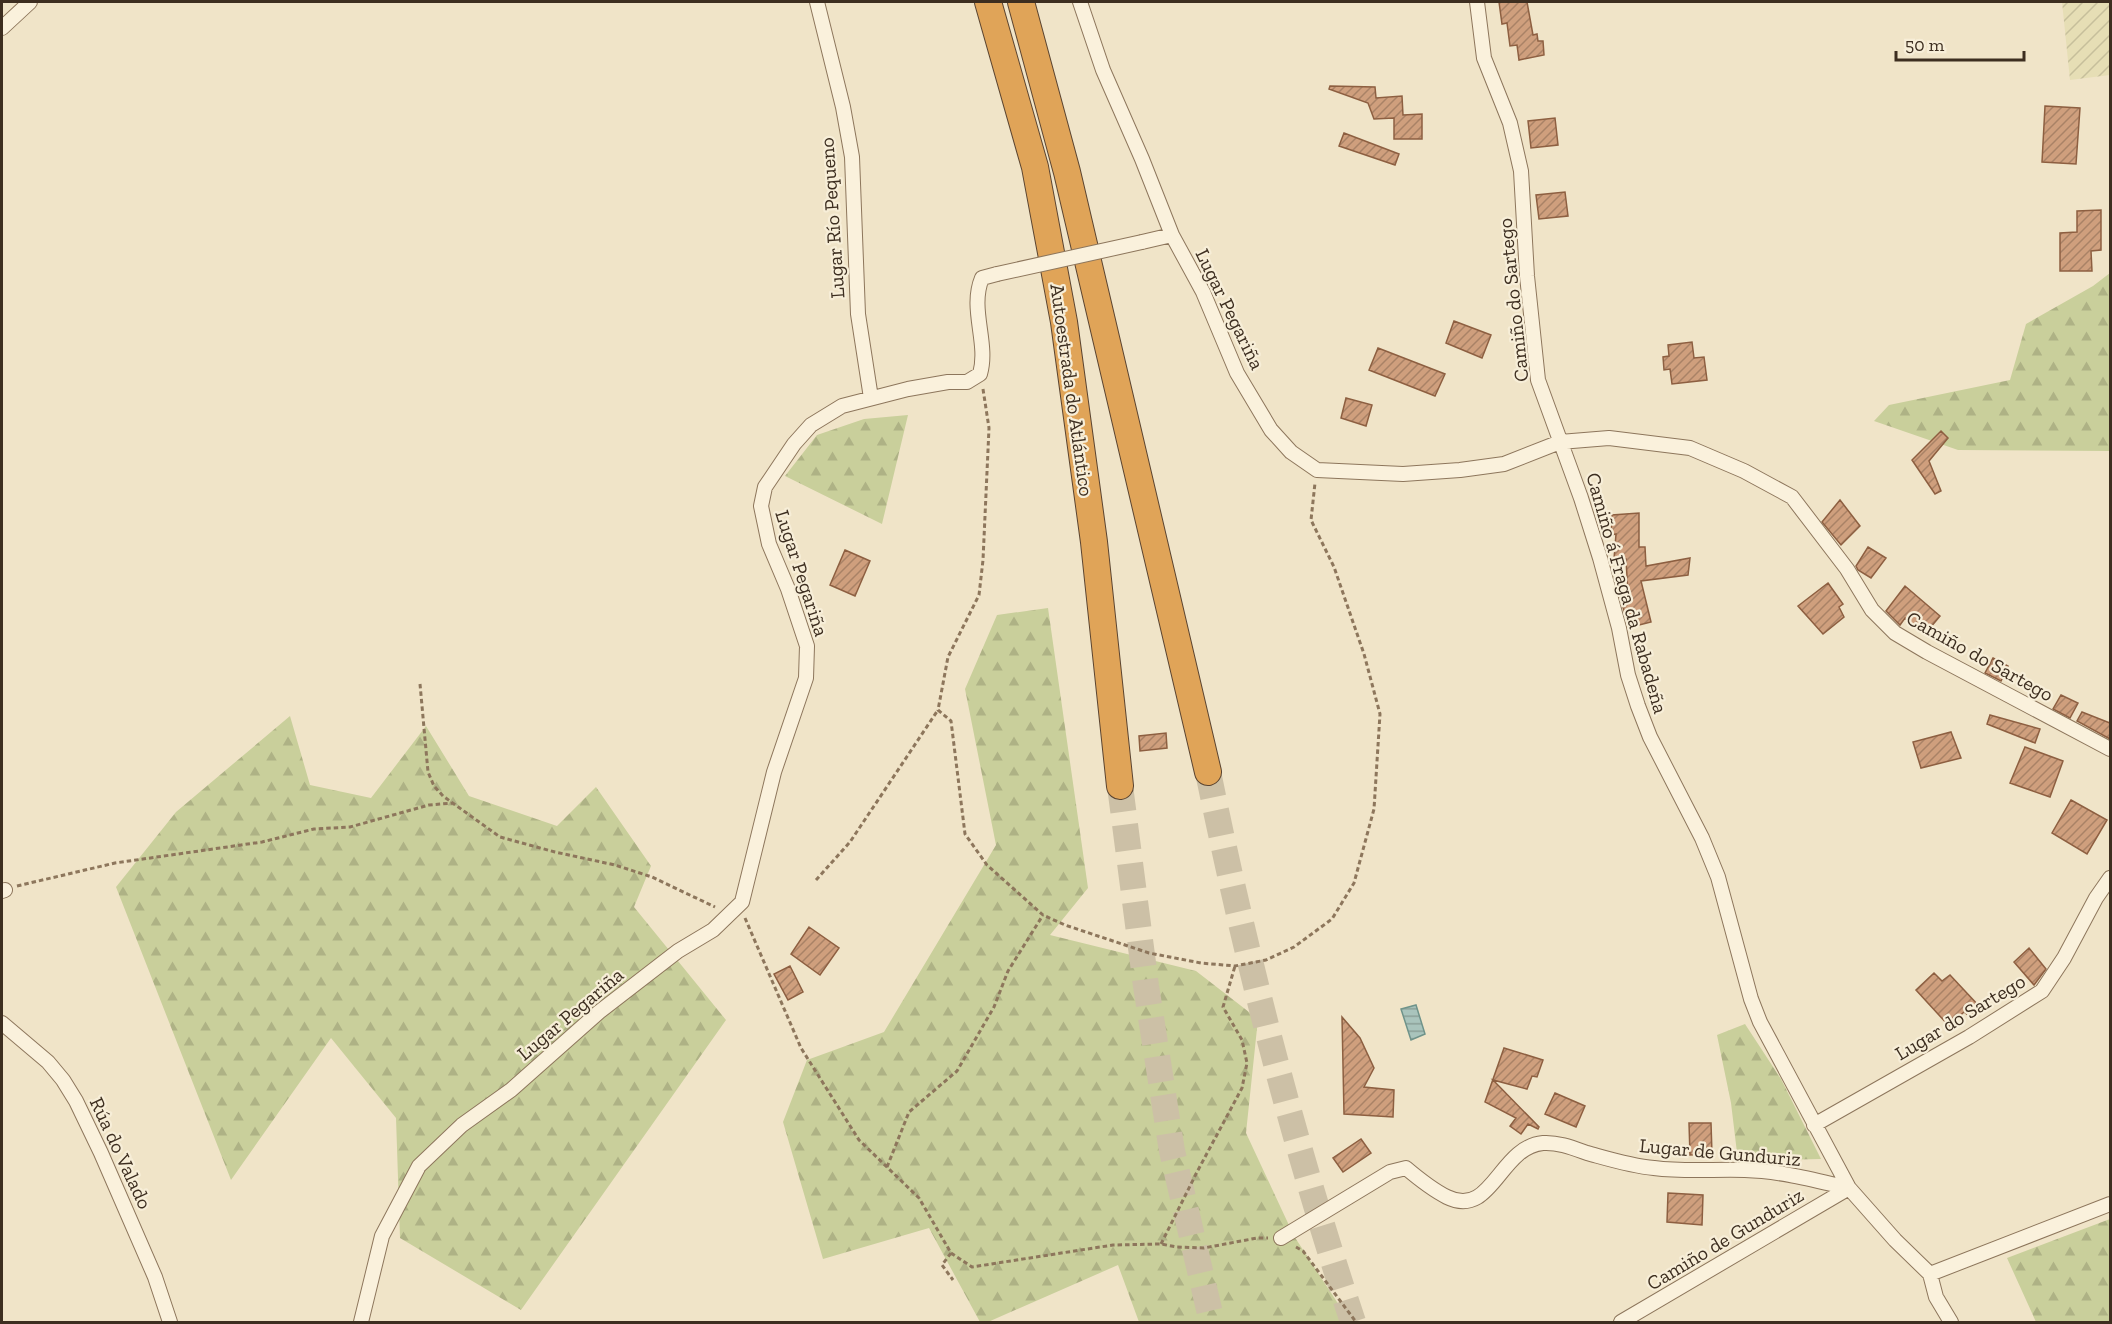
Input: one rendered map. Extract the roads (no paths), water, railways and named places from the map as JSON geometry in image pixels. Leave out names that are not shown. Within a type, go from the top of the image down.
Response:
[{"type":"highway","name":"Autoestrada do Atlántico","points":[[988,2],[1035,167],[1064,322],[1094,542],[1120,786]]},
{"type":"highway","name":"Autoestrada do Atlántico","points":[[1021,2],[1067,172],[1208,772]]},
{"type":"street","points":[[2,28],[30,2]]},
{"type":"street","name":"Lugar Río Pequeno","points":[[817,2],[843,107],[852,157],[858,314],[872,398]]},
{"type":"street","points":[[1080,2],[1103,70],[1172,235]]},
{"type":"street","name":"Camiño do Sartego","points":[[1477,2],[1484,58],[1510,123],[1521,171],[1527,276],[1538,380],[1560,442],[1609,438],[1690,448],[1744,471],[1792,497],[1848,569],[1872,610],[1895,633],[2110,749]]},
{"type":"street","name":"Lugar Pegariña","points":[[361,1323],[382,1236],[419,1166],[462,1125],[511,1090],[599,1012],[678,951],[713,930],[742,902],[774,772],[806,678],[807,646],[788,589],[769,544],[760,506],[765,487],[794,444],[811,424],[842,406],[948,381],[967,382],[980,374],[984,363],[977,302],[978,288],[982,278],[1172,235],[1203,292],[1237,373],[1271,430],[1291,452],[1317,470],[1403,474],[1460,470],[1504,464],[1560,442]]},
{"type":"street","name":"Camiño á Fraga da Rabadeña","points":[[1560,442],[1600,558],[1619,628],[1628,675],[1638,706],[1650,737],[1702,838],[1718,877],[1751,999],[1760,1022],[1849,1188],[1930,1275],[1936,1297],[1951,1323]]},
{"type":"street","name":"Lugar do Sartego","points":[[1814,1125],[1969,1037],[2042,991],[2064,958],[2096,898],[2110,878]]},
{"type":"street","name":"Rúa do Valado","points":[[2,1023],[48,1062],[76,1101],[150,1267],[170,1323]]},
{"type":"street","name":"Lugar de Gunduriz","points":[[1281,1238],[1399,1168],[1406,1168],[1449,1198],[1460,1201],[1472,1200],[1482,1196],[1519,1151],[1531,1145],[1545,1143],[1564,1146],[1624,1164],[1655,1169],[1748,1170],[1804,1178],[1849,1188]]},
{"type":"street","name":"Camiño de Gunduriz","points":[[1621,1323],[1849,1188]]},
{"type":"street","points":[[1930,1275],[2110,1204]]},
{"type":"water","points":[[1416,1005],[1425,1034],[1411,1040],[1401,1009]]},
{"type":"tunnel","points":[[1208,772],[1238,911],[1272,1049],[1310,1186],[1353,1322]]},
{"type":"tunnel","points":[[1120,786],[1146,986],[1172,1151],[1212,1322]]}]
